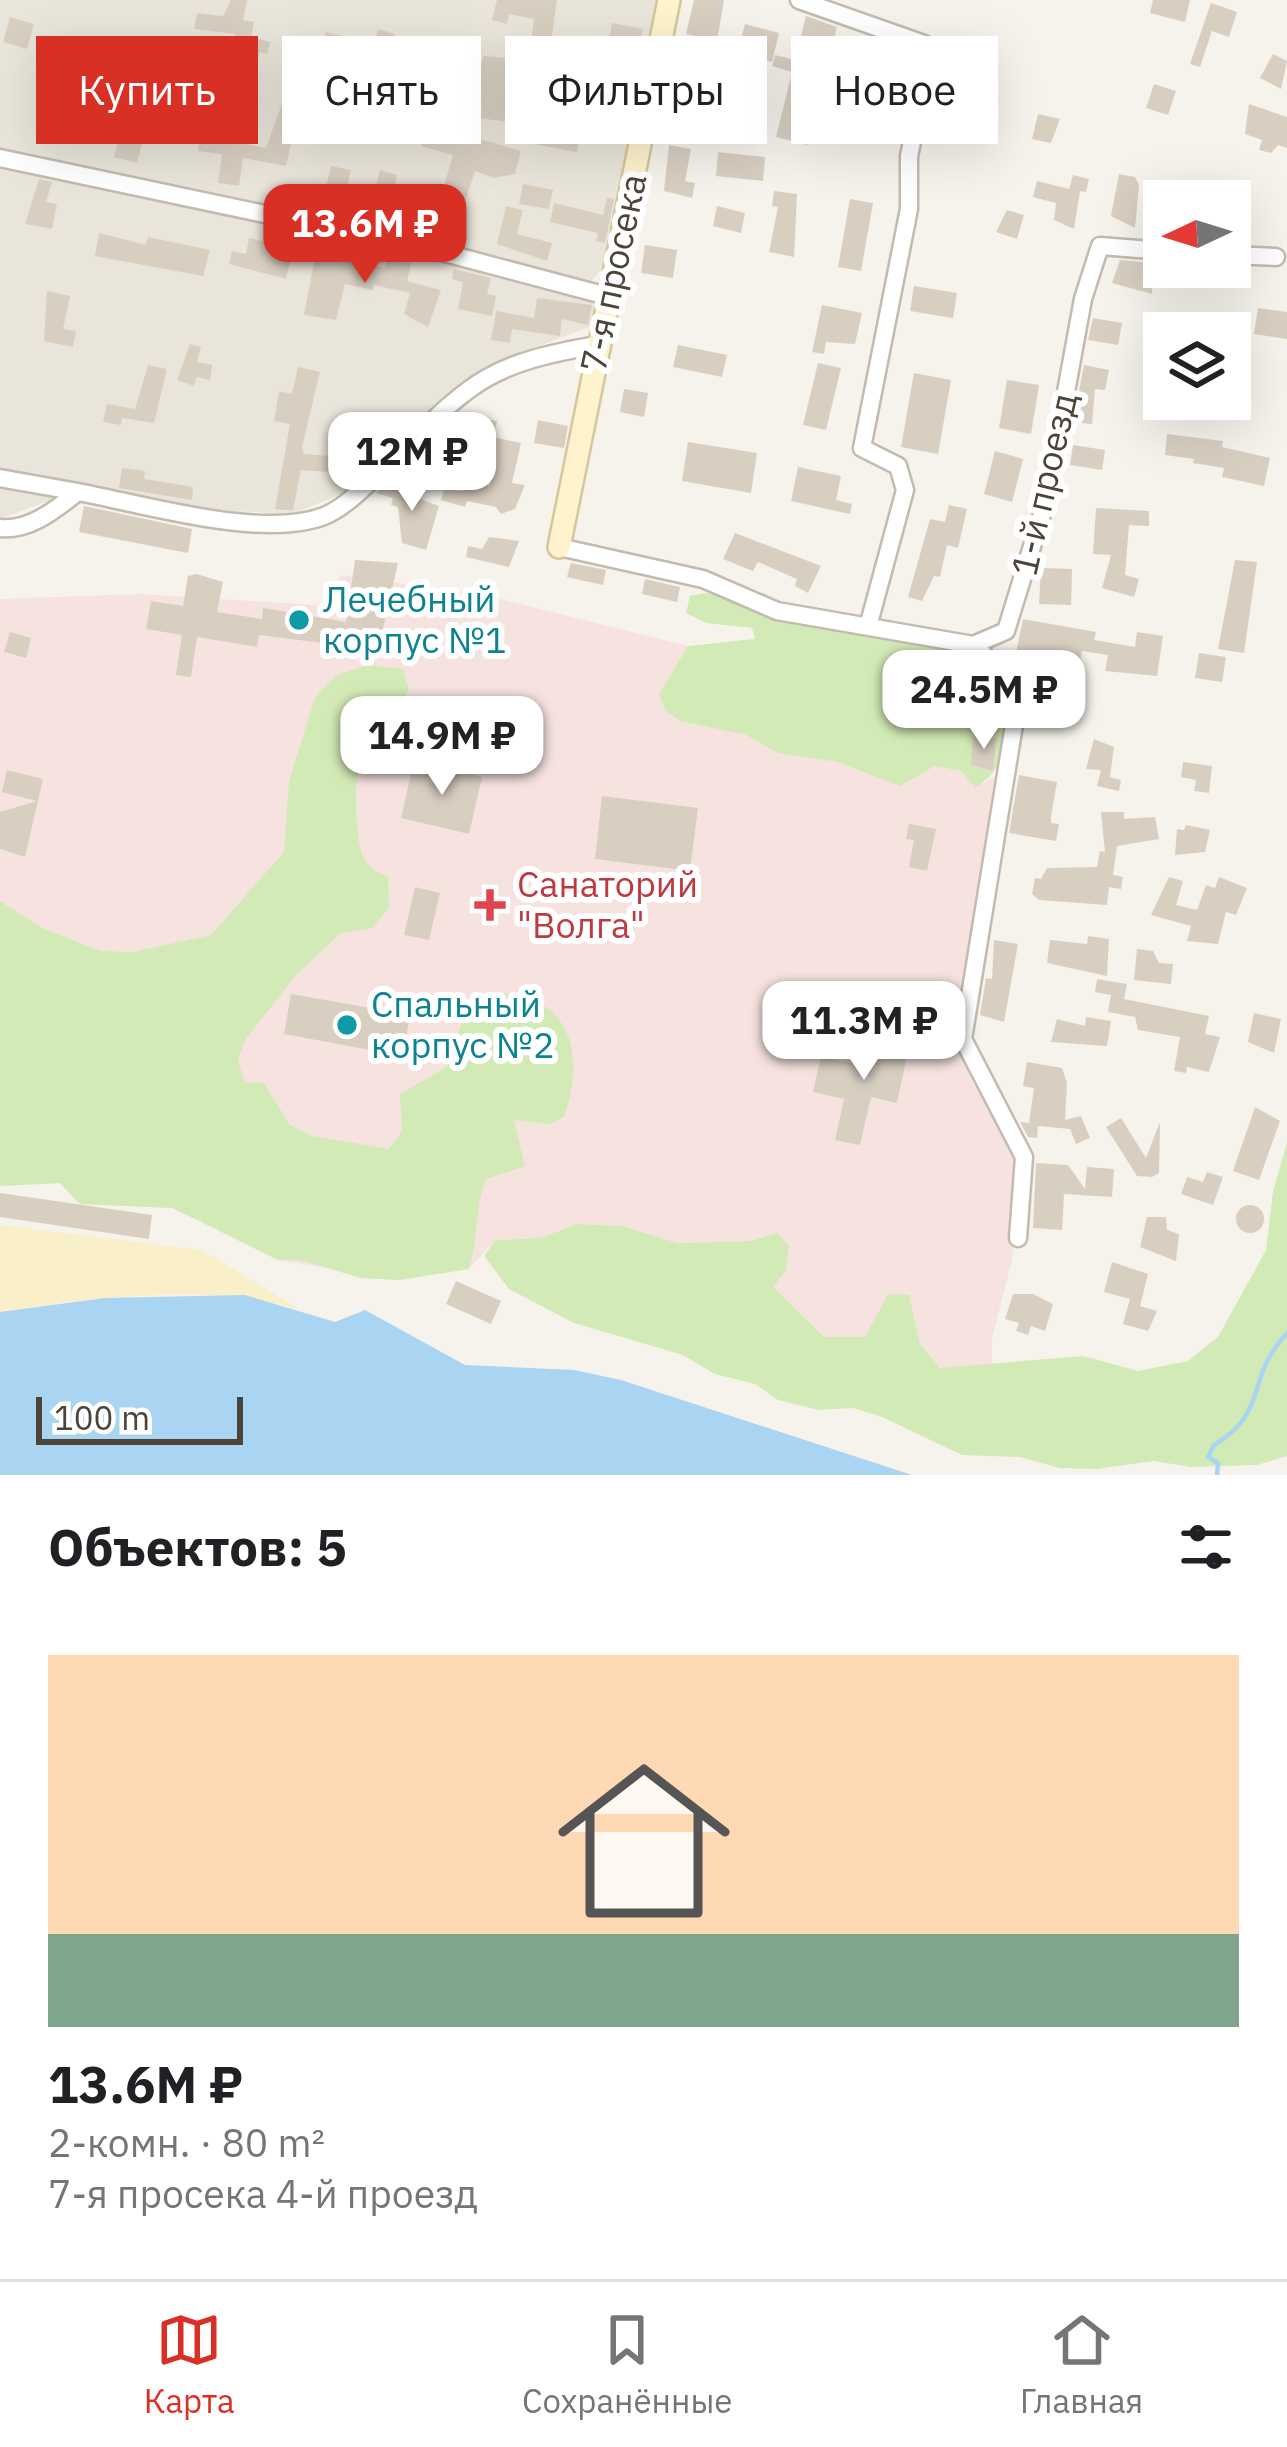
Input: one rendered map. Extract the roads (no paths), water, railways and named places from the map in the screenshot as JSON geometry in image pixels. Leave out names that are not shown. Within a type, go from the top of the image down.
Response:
[{"type":"street","name":"7-я просека","points":[[559,547],[669,0]]},
{"type":"street","points":[[799,0],[924,44],[928,61],[909,156],[909,209],[862,448],[898,466],[904,490],[869,623]]},
{"type":"street","points":[[0,158],[430,249],[607,296]]},
{"type":"street","name":"1-й проезд","points":[[973,645],[1006,631],[1046,501],[1083,298],[1100,246],[1143,249]]},
{"type":"street","points":[[1251,256],[1276,257]]},
{"type":"street","points":[[0,478],[268,524],[324,516],[370,481],[473,383],[513,361],[597,345]]},
{"type":"street","points":[[0,528],[13,530],[49,515],[78,492]]},
{"type":"street","points":[[559,547],[703,579],[777,611],[869,623],[973,645],[1020,688],[963,1039],[1024,1157],[1018,1238]]},
{"type":"water","points":[[245,1295],[335,1322],[365,1310],[465,1365],[574,1370],[621,1380],[912,1475],[0,1475],[0,1312],[105,1298]]},
{"type":"waterway","points":[[1217,1475],[1218,1463],[1208,1457],[1251,1407],[1265,1366],[1287,1333]]},
{"type":"place","name":"Лечебный корпус №1","points":[[299,620]]},
{"type":"place","name":"Санаторий \"Волга\"","points":[[490,905]]},
{"type":"place","name":"Спальный корпус №2","points":[[347,1025]]}]
